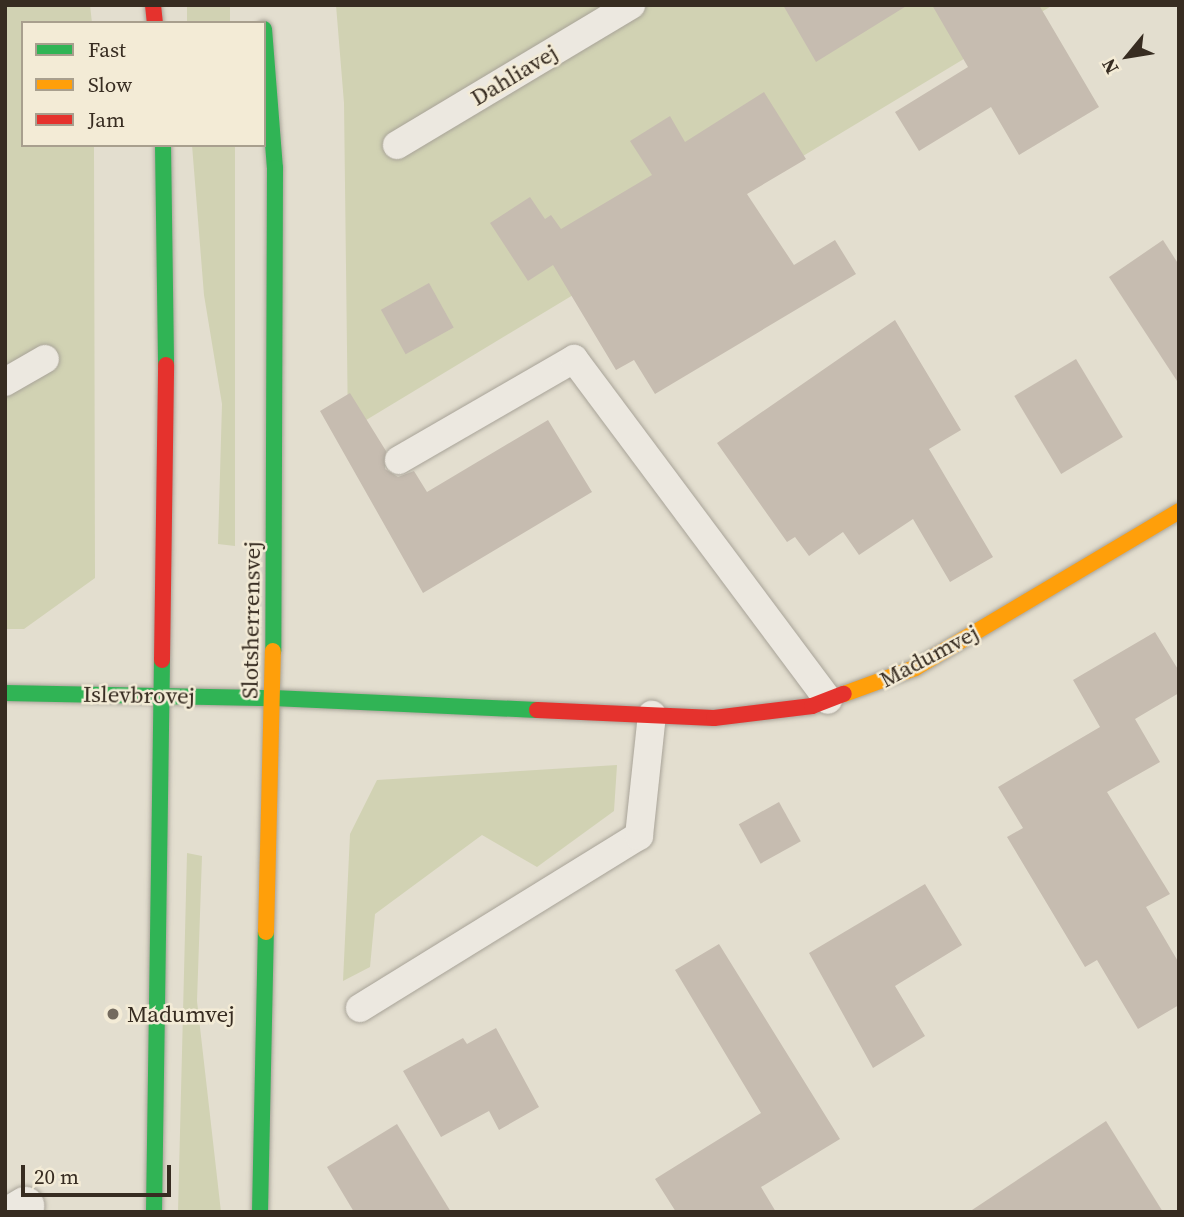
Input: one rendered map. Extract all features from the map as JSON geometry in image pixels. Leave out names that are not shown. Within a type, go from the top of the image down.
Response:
[{"type":"street","name":"Slotsherrensvej","points":[[260,1212],[273,698],[275,168],[266,49]]},
{"type":"street","points":[[154,1212],[167,268],[163,147]]},
{"type":"street","name":"Madumvej","points":[[273,698],[715,718],[828,700],[915,668],[1179,510]]},
{"type":"street","name":"Islevbrovej","points":[[5,693],[273,698]]},
{"type":"lane","name":"Dahliavej","points":[[397,145],[631,5]]},
{"type":"lane","points":[[5,382],[45,359]]},
{"type":"lane","points":[[399,460],[574,359],[828,700]]},
{"type":"lane","points":[[360,1008],[639,836],[652,715]]},
{"type":"green space","points":[[5,5],[90,5],[92,21],[21,21],[21,147],[94,147],[95,578],[24,629],[5,629]]},
{"type":"green space","points":[[187,5],[230,5],[230,21],[187,21]]},
{"type":"green space","points":[[336,5],[1053,5],[348,431],[344,103]]},
{"type":"green space","points":[[192,147],[235,147],[235,546],[218,544],[222,404],[204,295]]},
{"type":"green space","points":[[617,765],[614,811],[537,867],[482,835],[375,914],[370,967],[343,981],[350,834],[377,780]]},
{"type":"green space","points":[[187,853],[202,856],[197,1001],[221,1212],[178,1212]]},
{"type":"building","points":[[783,5],[908,5],[816,62]]},
{"type":"building","points":[[932,5],[1039,5],[1099,107],[1019,155],[991,107],[919,151],[895,112],[968,67]]},
{"type":"building","points":[[764,92],[806,159],[747,194],[794,265],[835,240],[856,274],[655,394],[634,360],[616,370],[553,265],[528,281],[490,223],[530,197],[545,219],[551,215],[561,229],[652,175],[630,141],[670,116],[685,142]]},
{"type":"building","points":[[1163,240],[1179,265],[1179,384],[1109,277]]},
{"type":"building","points":[[429,283],[454,328],[406,354],[381,310]]},
{"type":"building","points":[[895,320],[961,430],[929,449],[993,557],[950,582],[913,519],[859,555],[843,532],[809,556],[795,537],[787,542],[717,443]]},
{"type":"building","points":[[1076,359],[1123,437],[1061,474],[1014,396]]},
{"type":"building","points":[[350,393],[386,451],[385,469],[398,477],[414,471],[427,492],[548,420],[592,492],[423,593],[320,411]]},
{"type":"building","points":[[1155,632],[1179,671],[1179,693],[1135,719],[1160,762],[1107,792],[1170,894],[1146,907],[1179,963],[1179,1005],[1138,1029],[1097,960],[1085,967],[1007,837],[1023,828],[998,787],[1100,727],[1073,680]]},
{"type":"building","points":[[779,802],[801,841],[761,864],[739,824]]},
{"type":"building","points":[[925,884],[962,945],[895,986],[925,1036],[873,1068],[809,953]]},
{"type":"building","points":[[719,944],[840,1139],[761,1187],[776,1212],[676,1212],[655,1179],[761,1113],[675,970]]},
{"type":"building","points":[[496,1028],[539,1107],[499,1130],[489,1111],[441,1137],[403,1071],[463,1038],[467,1044]]},
{"type":"building","points":[[1106,1121],[1163,1212],[969,1212]]},
{"type":"building","points":[[397,1124],[451,1212],[354,1212],[327,1167]]},
{"type":"traffic: fast","points":[[266,54],[275,168],[273,651]]},
{"type":"traffic: fast","points":[[163,147],[166,365]]},
{"type":"traffic: fast","points":[[154,1212],[162,660]]},
{"type":"traffic: fast","points":[[5,693],[273,698],[537,710]]},
{"type":"traffic: fast","points":[[260,1212],[266,932]]},
{"type":"traffic: slow","points":[[844,694],[915,668],[1179,511]]},
{"type":"traffic: slow","points":[[266,932],[273,651]]},
{"type":"traffic: jam","points":[[153,5],[155,21]]},
{"type":"traffic: jam","points":[[162,660],[166,365]]},
{"type":"traffic: jam","points":[[537,710],[714,718],[812,706],[844,694]]},
{"type":"place","name":"Madumvej","points":[[113,1014]]}]
